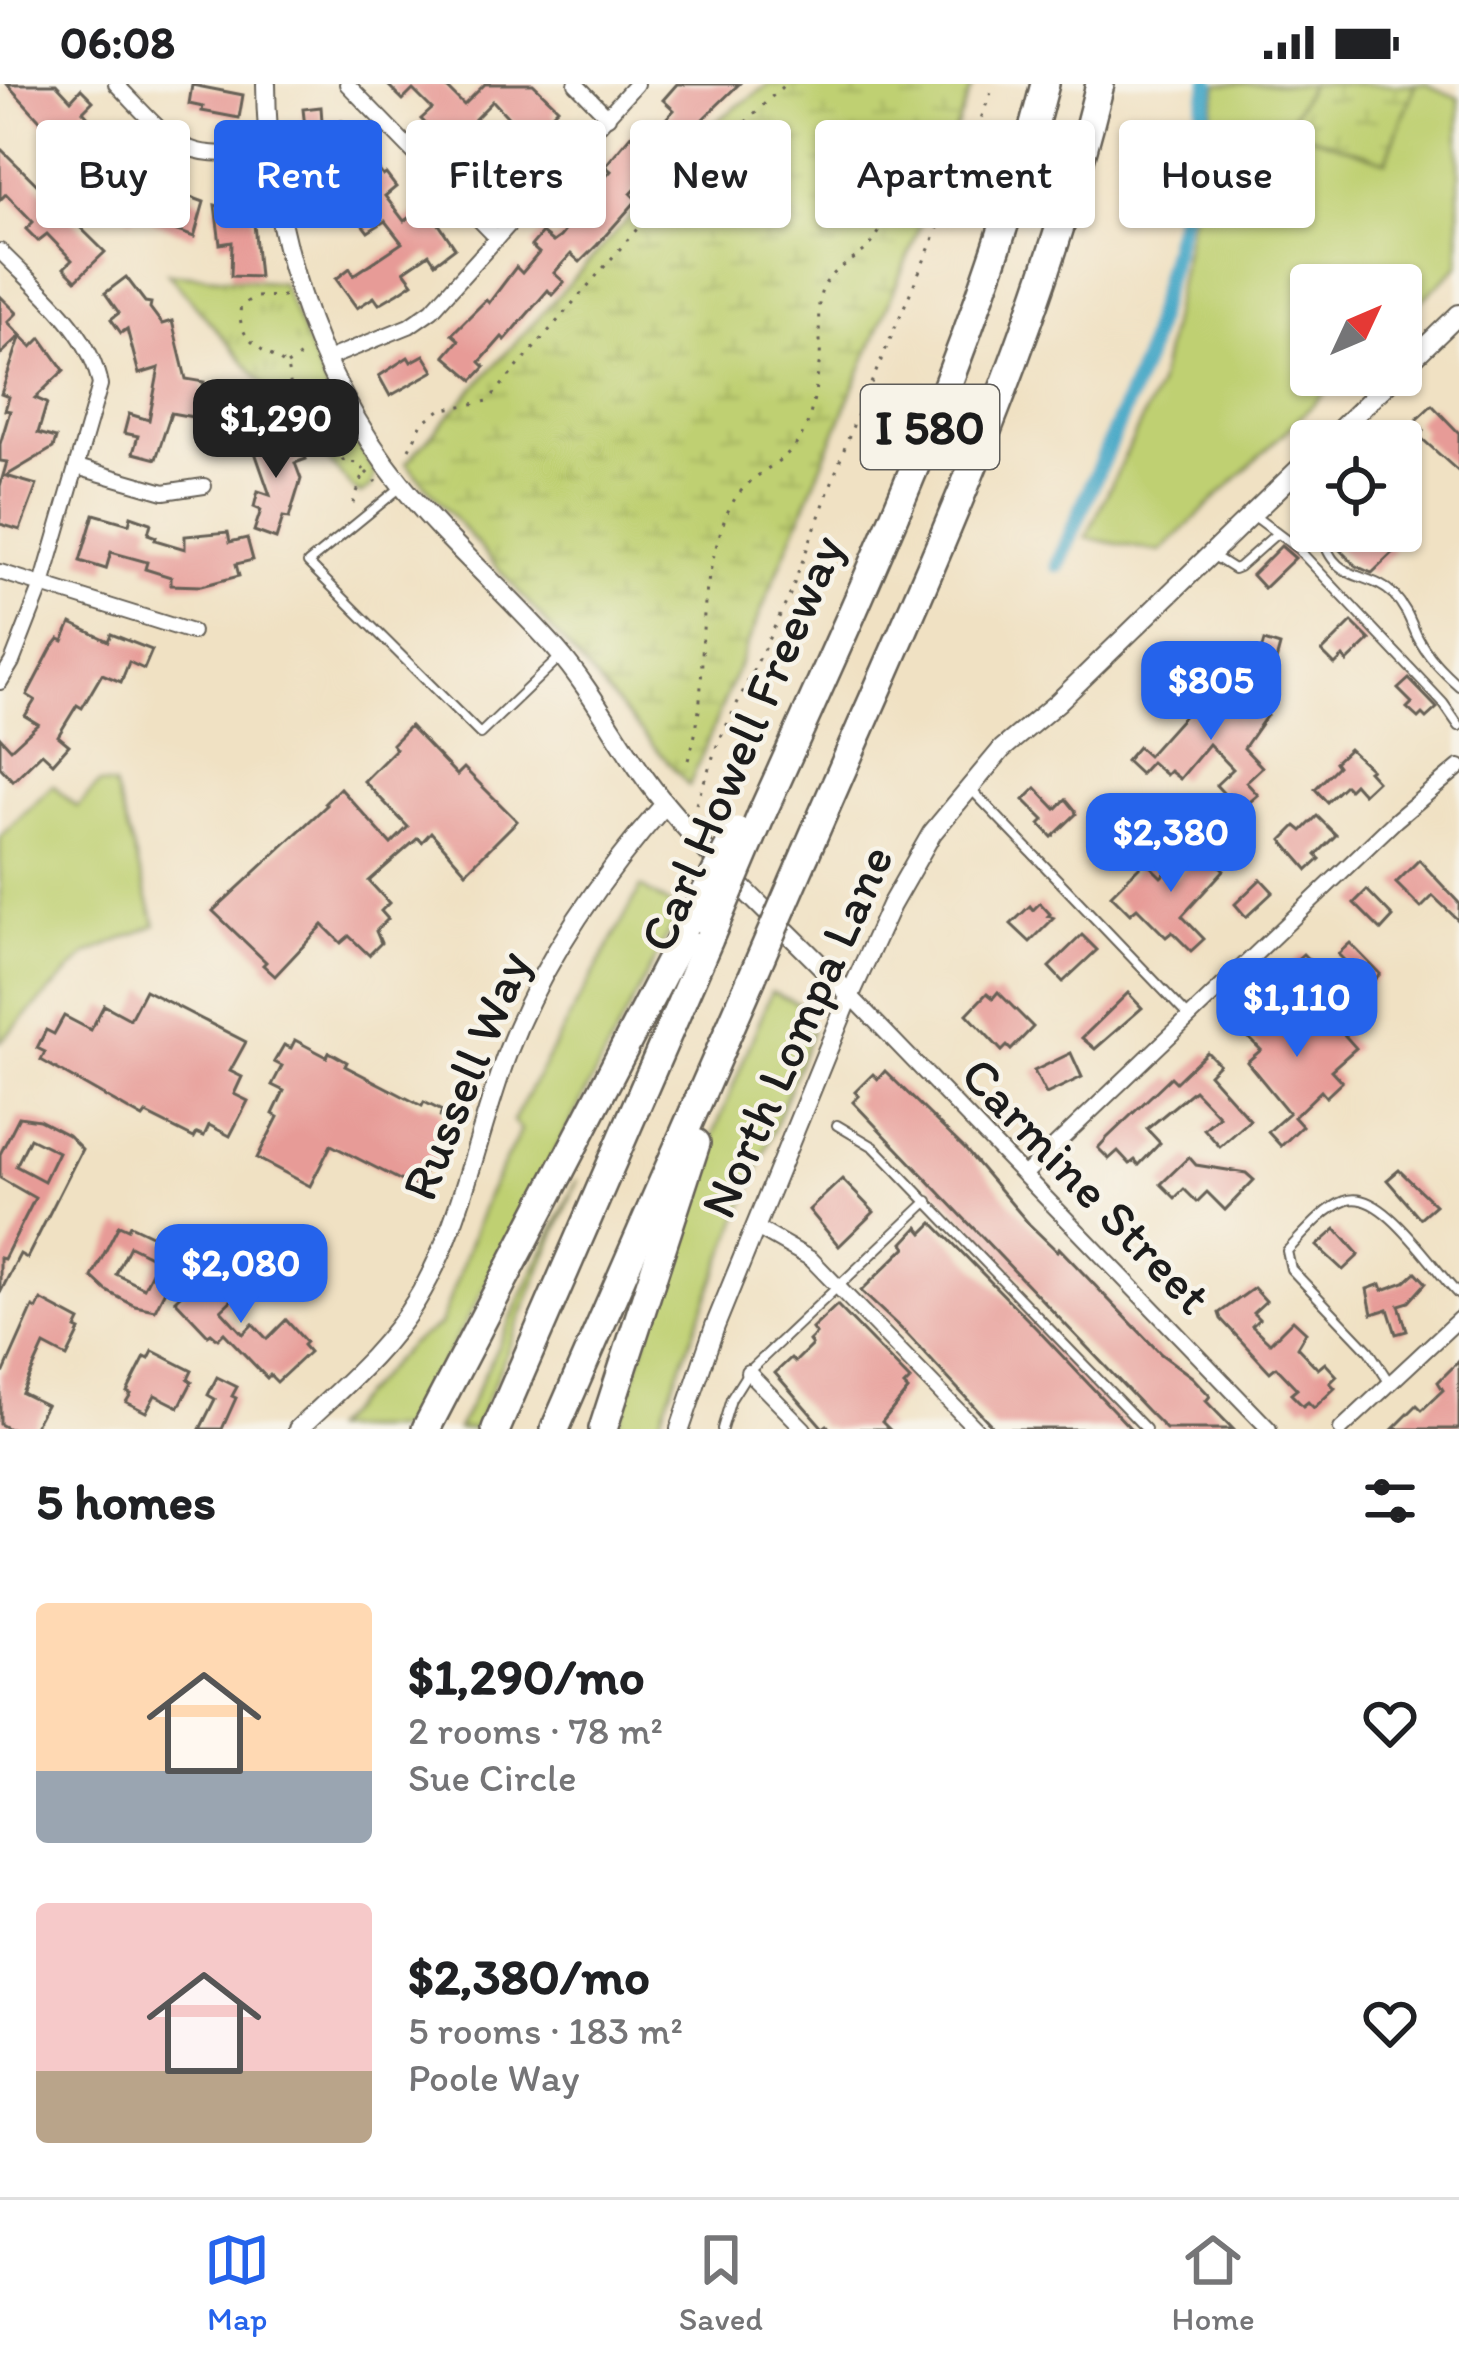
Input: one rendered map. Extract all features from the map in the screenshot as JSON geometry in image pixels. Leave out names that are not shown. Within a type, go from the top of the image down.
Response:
[{"type":"highway","name":"Carl Howell Freeway","points":[[496,1429],[700,930],[758,806],[786,760],[959,357],[997,251],[1045,84]]},
{"type":"highway","name":"Carl Howell Freeway","points":[[555,1429],[1021,346],[1066,211],[1100,84]]},
{"type":"highway","points":[[426,1429],[700,930]]},
{"type":"highway","points":[[603,1429],[751,980]]},
{"type":"street","points":[[116,84],[163,134],[198,154],[214,156]]},
{"type":"street","points":[[266,84],[268,120]]},
{"type":"street","points":[[347,84],[497,238]]},
{"type":"street","points":[[577,84],[608,117]]},
{"type":"street","points":[[327,358],[409,326],[432,310],[636,84]]},
{"type":"street","points":[[284,228],[327,358],[368,436],[402,487],[562,656],[665,804],[850,995]]},
{"type":"street","points":[[0,251],[84,337],[100,385],[42,585],[0,682]]},
{"type":"street","points":[[1422,350],[1459,314]]},
{"type":"street","points":[[1350,420],[1375,396]]},
{"type":"street","points":[[77,467],[164,492],[203,486]]},
{"type":"street","name":"North Lompa Lane","points":[[680,1429],[693,1385],[850,995],[913,863],[968,786],[1002,749],[1058,702],[1290,477]]},
{"type":"street","points":[[0,572],[191,632]]},
{"type":"street","points":[[1024,1175],[1396,820],[1459,766]]},
{"type":"street","name":"Russell Way","points":[[298,1429],[392,1336],[415,1304],[441,1250],[524,1016],[610,872],[665,804]]},
{"type":"street","name":"Carmine Street","points":[[850,995],[1269,1429]]},
{"type":"street","points":[[755,1227],[803,1253],[976,1429]]},
{"type":"street","points":[[1342,1429],[1459,1319]]},
{"type":"street","points":[[748,1372],[804,1429]]},
{"type":"lane","points":[[402,487],[308,563],[480,734],[562,656]]},
{"type":"lane","points":[[1252,514],[1298,549],[1340,592],[1459,726]]},
{"type":"lane","points":[[1211,554],[1240,567],[1275,535]]},
{"type":"lane","points":[[1327,552],[1341,568],[1389,590],[1408,611],[1431,660],[1459,686]]},
{"type":"lane","points":[[968,786],[1190,1018]]},
{"type":"lane","points":[[837,1125],[874,1147],[1146,1429]]},
{"type":"lane","points":[[1390,1383],[1370,1351],[1291,1269],[1287,1251],[1338,1205],[1351,1198],[1362,1200],[1382,1207],[1459,1294]]},
{"type":"lane","points":[[722,1429],[731,1399],[748,1372],[928,1201]]},
{"type":"path","points":[[409,449],[422,423],[440,410],[488,401],[650,214],[785,84]]},
{"type":"path","points":[[980,120],[994,84]]},
{"type":"path","points":[[688,760],[703,698],[704,608],[723,524],[734,496],[750,478],[792,449],[804,431],[820,357],[823,287],[873,242],[880,228]]},
{"type":"path","points":[[696,804],[718,743],[789,597],[854,423],[939,228]]},
{"type":"path","points":[[304,297],[255,296],[241,305],[238,321],[249,342],[287,366],[293,398],[329,432],[344,462],[358,463],[376,482]]},
{"type":"path","points":[[352,506],[365,471]]},
{"type":"green space","points":[[769,84],[973,84],[959,120],[815,120],[815,228],[919,228],[689,786],[406,463],[630,217],[630,228],[791,228],[791,120],[718,120]]},
{"type":"green space","points":[[1218,84],[1311,84],[1290,120],[1211,120]]},
{"type":"green space","points":[[1311,84],[1415,84],[1386,161],[1315,138],[1315,120],[1290,120]]},
{"type":"green space","points":[[1415,84],[1459,98],[1459,265],[1422,300],[1422,264],[1290,264],[1290,396],[1322,396],[1297,420],[1290,420],[1290,427],[1160,552],[1086,538],[1158,386],[1189,228],[1315,228],[1315,137],[1386,161]]},
{"type":"green space","points":[[168,273],[282,283],[324,384],[375,474],[371,487],[360,494],[352,488]]},
{"type":"green space","points":[[99,784],[114,786],[156,925],[87,954],[0,1042],[0,837],[53,785],[77,807]]},
{"type":"green space","points":[[641,887],[680,911],[475,1306],[405,1429],[330,1429],[410,1344],[440,1325],[487,1196],[521,1130],[513,1121]]},
{"type":"green space","points":[[771,992],[807,1007],[800,1025],[812,1031],[656,1429],[617,1429],[703,1161]]},
{"type":"green space","points":[[578,1179],[475,1429],[458,1429]]},
{"type":"building","points":[[7,84],[56,84],[71,100],[81,89],[93,101],[83,111],[91,120],[40,120]]},
{"type":"building","points":[[387,84],[443,84],[464,105],[485,84],[533,84],[558,108],[552,114],[557,120],[510,120],[493,101],[476,120],[422,120],[432,109],[413,90],[403,100]]},
{"type":"building","points":[[677,84],[739,84],[702,120],[664,120],[674,110],[663,100]]},
{"type":"building","points":[[192,85],[243,95],[239,118],[189,104]]},
{"type":"building","points":[[321,107],[322,120],[304,120],[303,109]]},
{"type":"building","points":[[630,136],[630,208],[580,262],[571,254],[554,273],[564,282],[552,295],[548,290],[505,340],[502,337],[480,362],[485,367],[473,380],[445,356],[459,340],[452,334],[486,300],[489,303],[516,267],[522,273],[539,253],[531,246],[542,233],[553,242],[567,228],[606,228],[606,177],[611,171],[606,165]]},
{"type":"building","points":[[0,148],[36,184],[36,228],[81,228],[105,252],[76,280],[64,268],[72,260],[47,234],[38,241],[26,229],[33,222],[6,194],[0,200]]},
{"type":"building","points":[[386,174],[396,187],[385,196],[406,220],[406,228],[441,228],[455,248],[435,263],[429,254],[404,271],[413,283],[398,293],[379,304],[374,297],[357,308],[336,279],[350,268],[354,275],[402,243],[385,221],[382,175]]},
{"type":"building","points":[[190,197],[204,202],[194,237],[169,228],[190,228]]},
{"type":"building","points":[[218,228],[254,228],[259,277],[231,276],[232,242],[220,244]]},
{"type":"building","points":[[126,277],[145,302],[151,303],[162,324],[172,321],[186,379],[204,382],[202,392],[256,412],[249,434],[225,427],[222,437],[206,431],[209,420],[171,413],[156,459],[133,453],[138,436],[124,433],[129,414],[149,420],[159,368],[139,374],[127,329],[121,333],[111,319],[119,313],[105,293]]},
{"type":"building","points":[[0,296],[17,313],[8,322],[21,335],[0,355]]},
{"type":"building","points":[[21,335],[32,347],[41,338],[64,370],[35,398],[47,403],[38,433],[56,438],[53,448],[6,476],[37,485],[20,530],[0,524],[0,486],[7,462],[0,461],[0,444],[10,411],[5,410],[9,397],[1,394]]},
{"type":"building","points":[[424,355],[434,371],[390,396],[379,376],[408,357],[411,362]]},
{"type":"building","points":[[1432,405],[1459,433],[1459,472],[1422,439],[1422,420],[1416,420]]},
{"type":"building","points":[[267,428],[272,442],[286,437],[291,449],[301,445],[306,459],[295,463],[301,479],[289,518],[283,517],[276,539],[254,531],[261,510],[254,507],[258,491],[270,495],[249,435]]},
{"type":"building","points":[[94,514],[129,524],[131,516],[151,523],[148,534],[155,540],[185,549],[185,536],[228,532],[230,542],[247,538],[253,560],[236,564],[239,576],[201,586],[171,585],[171,577],[145,569],[147,562],[111,552],[106,569],[80,561]]},
{"type":"building","points":[[1281,546],[1295,558],[1264,588],[1252,575]]},
{"type":"building","points":[[1342,552],[1394,552],[1372,573]]},
{"type":"building","points":[[1352,622],[1370,640],[1347,662],[1343,657],[1335,665],[1322,652]]},
{"type":"building","points":[[71,623],[108,641],[111,634],[152,650],[144,669],[129,662],[121,682],[102,674],[58,736],[69,745],[53,763],[42,753],[13,781],[0,767],[0,737],[11,749],[38,724],[25,716],[35,700],[27,695]]},
{"type":"building","points":[[1264,641],[1280,646],[1269,687],[1245,681],[1250,663],[1257,665]]},
{"type":"building","points":[[1409,679],[1437,708],[1426,718],[1422,714],[1418,718],[1407,708],[1412,703],[1398,689]]},
{"type":"building","points":[[1218,691],[1238,707],[1241,693],[1267,715],[1244,748],[1262,767],[1246,782],[1258,795],[1244,807],[1216,785],[1233,769],[1209,744],[1180,779],[1170,771],[1166,775],[1151,762],[1140,774],[1126,761],[1138,747],[1148,756],[1198,700],[1204,705]]},
{"type":"building","points":[[410,726],[457,775],[464,768],[517,821],[466,872],[431,832],[422,842],[418,838],[369,881],[389,903],[381,911],[388,919],[376,931],[381,943],[369,955],[349,936],[341,943],[323,925],[275,976],[213,911],[340,788],[391,844],[408,827],[364,781],[396,749],[392,744]]},
{"type":"building","points":[[1349,749],[1377,781],[1363,794],[1354,784],[1349,789],[1345,785],[1327,802],[1315,789]]},
{"type":"building","points":[[1036,788],[1056,809],[1066,799],[1075,810],[1052,837],[1040,824],[1044,820],[1024,800]]},
{"type":"building","points":[[1317,816],[1336,835],[1308,870],[1282,840],[1296,826],[1302,831]]},
{"type":"building","points":[[1211,846],[1225,861],[1220,866],[1224,870],[1182,916],[1204,939],[1191,951],[1172,932],[1166,937],[1137,908],[1130,914],[1111,895],[1145,861],[1161,877],[1165,873],[1172,880]]},
{"type":"building","points":[[1419,860],[1459,903],[1459,921],[1433,896],[1421,908],[1396,883]]},
{"type":"building","points":[[1261,879],[1273,892],[1246,917],[1235,904]]},
{"type":"building","points":[[1367,890],[1393,917],[1381,930],[1354,903]]},
{"type":"building","points":[[1040,903],[1054,918],[1030,942],[1011,924]]},
{"type":"building","points":[[1082,935],[1097,950],[1063,982],[1049,967]]},
{"type":"building","points":[[1350,943],[1380,974],[1369,985],[1338,954]]},
{"type":"building","points":[[1303,954],[1315,966],[1286,993],[1274,980]]},
{"type":"building","points":[[145,990],[246,1042],[230,1071],[242,1077],[234,1094],[248,1101],[230,1136],[209,1125],[204,1136],[197,1133],[194,1138],[146,1114],[143,1118],[41,1060],[45,1052],[37,1048],[46,1030],[54,1034],[64,1016],[91,1030],[104,1005],[130,1019]]},
{"type":"building","points":[[998,992],[1033,1027],[1011,1050],[1007,1046],[1002,1051],[967,1014],[987,993],[993,998]]},
{"type":"building","points":[[1128,993],[1142,1008],[1095,1049],[1082,1038]]},
{"type":"building","points":[[1342,998],[1355,1012],[1340,1030],[1356,1048],[1331,1070],[1342,1082],[1326,1097],[1321,1091],[1294,1117],[1302,1126],[1281,1146],[1268,1132],[1289,1113],[1247,1062],[1261,1050],[1233,1022],[1254,1001],[1294,1042]]},
{"type":"building","points":[[295,1040],[327,1057],[329,1052],[347,1062],[345,1066],[422,1106],[424,1102],[442,1111],[440,1117],[454,1124],[433,1167],[428,1165],[416,1188],[331,1145],[310,1186],[257,1158],[278,1117],[273,1114],[284,1091],[272,1085],[282,1066],[274,1062],[284,1045],[291,1048]]},
{"type":"building","points":[[1207,1052],[1219,1064],[1209,1074],[1250,1120],[1220,1147],[1204,1129],[1219,1116],[1194,1090],[1147,1129],[1160,1143],[1139,1165],[1135,1160],[1130,1164],[1118,1151],[1109,1159],[1098,1148],[1171,1077],[1176,1082]]},
{"type":"building","points":[[1071,1053],[1082,1077],[1046,1094],[1034,1071]]},
{"type":"building","points":[[885,1071],[965,1149],[1029,1224],[1057,1251],[1059,1248],[1161,1354],[1192,1377],[1210,1396],[1206,1401],[1233,1429],[1166,1429],[1147,1410],[853,1102],[859,1096],[855,1092],[873,1074],[878,1079]]},
{"type":"building","points":[[19,1117],[39,1120],[68,1135],[82,1149],[27,1258],[20,1254],[0,1293],[0,1258],[4,1259],[35,1198],[0,1178],[0,1154]],"holes":[[[30,1138],[58,1152],[44,1181],[16,1166]]]},
{"type":"building","points":[[1189,1157],[1196,1165],[1246,1173],[1254,1180],[1225,1210],[1207,1192],[1197,1202],[1184,1189],[1175,1198],[1161,1184]]},
{"type":"building","points":[[1399,1170],[1435,1205],[1420,1218],[1387,1180]]},
{"type":"building","points":[[842,1179],[874,1212],[839,1246],[809,1210]]},
{"type":"building","points":[[933,1223],[1131,1429],[995,1429],[861,1291],[906,1247],[903,1243],[918,1227],[923,1233]]},
{"type":"building","points":[[119,1225],[128,1229],[130,1225],[168,1243],[182,1257],[155,1310],[135,1306],[92,1277]],"holes":[[[130,1246],[158,1260],[144,1288],[116,1274]]]},
{"type":"building","points":[[1336,1229],[1359,1255],[1343,1270],[1317,1246]]},
{"type":"building","points":[[211,1266],[240,1292],[221,1310],[243,1334],[253,1324],[267,1339],[286,1320],[306,1342],[303,1345],[309,1352],[277,1382],[270,1375],[267,1378],[224,1333],[218,1339],[208,1335],[175,1300]]},
{"type":"building","points":[[1416,1272],[1426,1283],[1409,1302],[1399,1305],[1407,1331],[1396,1334],[1388,1309],[1372,1314],[1367,1289],[1381,1284],[1383,1290]]},
{"type":"building","points":[[1254,1288],[1266,1301],[1253,1313],[1259,1319],[1252,1326],[1270,1343],[1293,1320],[1306,1332],[1297,1347],[1318,1369],[1325,1363],[1337,1376],[1330,1383],[1335,1388],[1314,1408],[1308,1402],[1303,1406],[1291,1394],[1297,1389],[1276,1367],[1270,1372],[1221,1319],[1219,1313]]},
{"type":"building","points":[[41,1300],[80,1321],[76,1329],[80,1331],[67,1357],[44,1345],[22,1393],[46,1405],[33,1429],[9,1429],[0,1424],[0,1370],[4,1372],[33,1307],[37,1309]]},
{"type":"building","points":[[837,1305],[910,1380],[904,1386],[908,1390],[882,1422],[889,1429],[823,1428],[775,1373],[812,1345],[809,1341],[816,1334],[812,1329]]},
{"type":"building","points":[[153,1351],[192,1371],[188,1379],[192,1382],[179,1407],[155,1395],[146,1412],[126,1402],[145,1357],[149,1359]]},
{"type":"building","points":[[1459,1361],[1459,1429],[1393,1429],[1417,1405],[1422,1410],[1443,1390],[1438,1382]]},
{"type":"building","points":[[217,1377],[237,1387],[232,1396],[236,1398],[222,1429],[200,1429],[215,1399],[208,1395]]},
{"type":"waterway","points":[[1058,565],[1145,359],[1191,179],[1209,84]]}]
